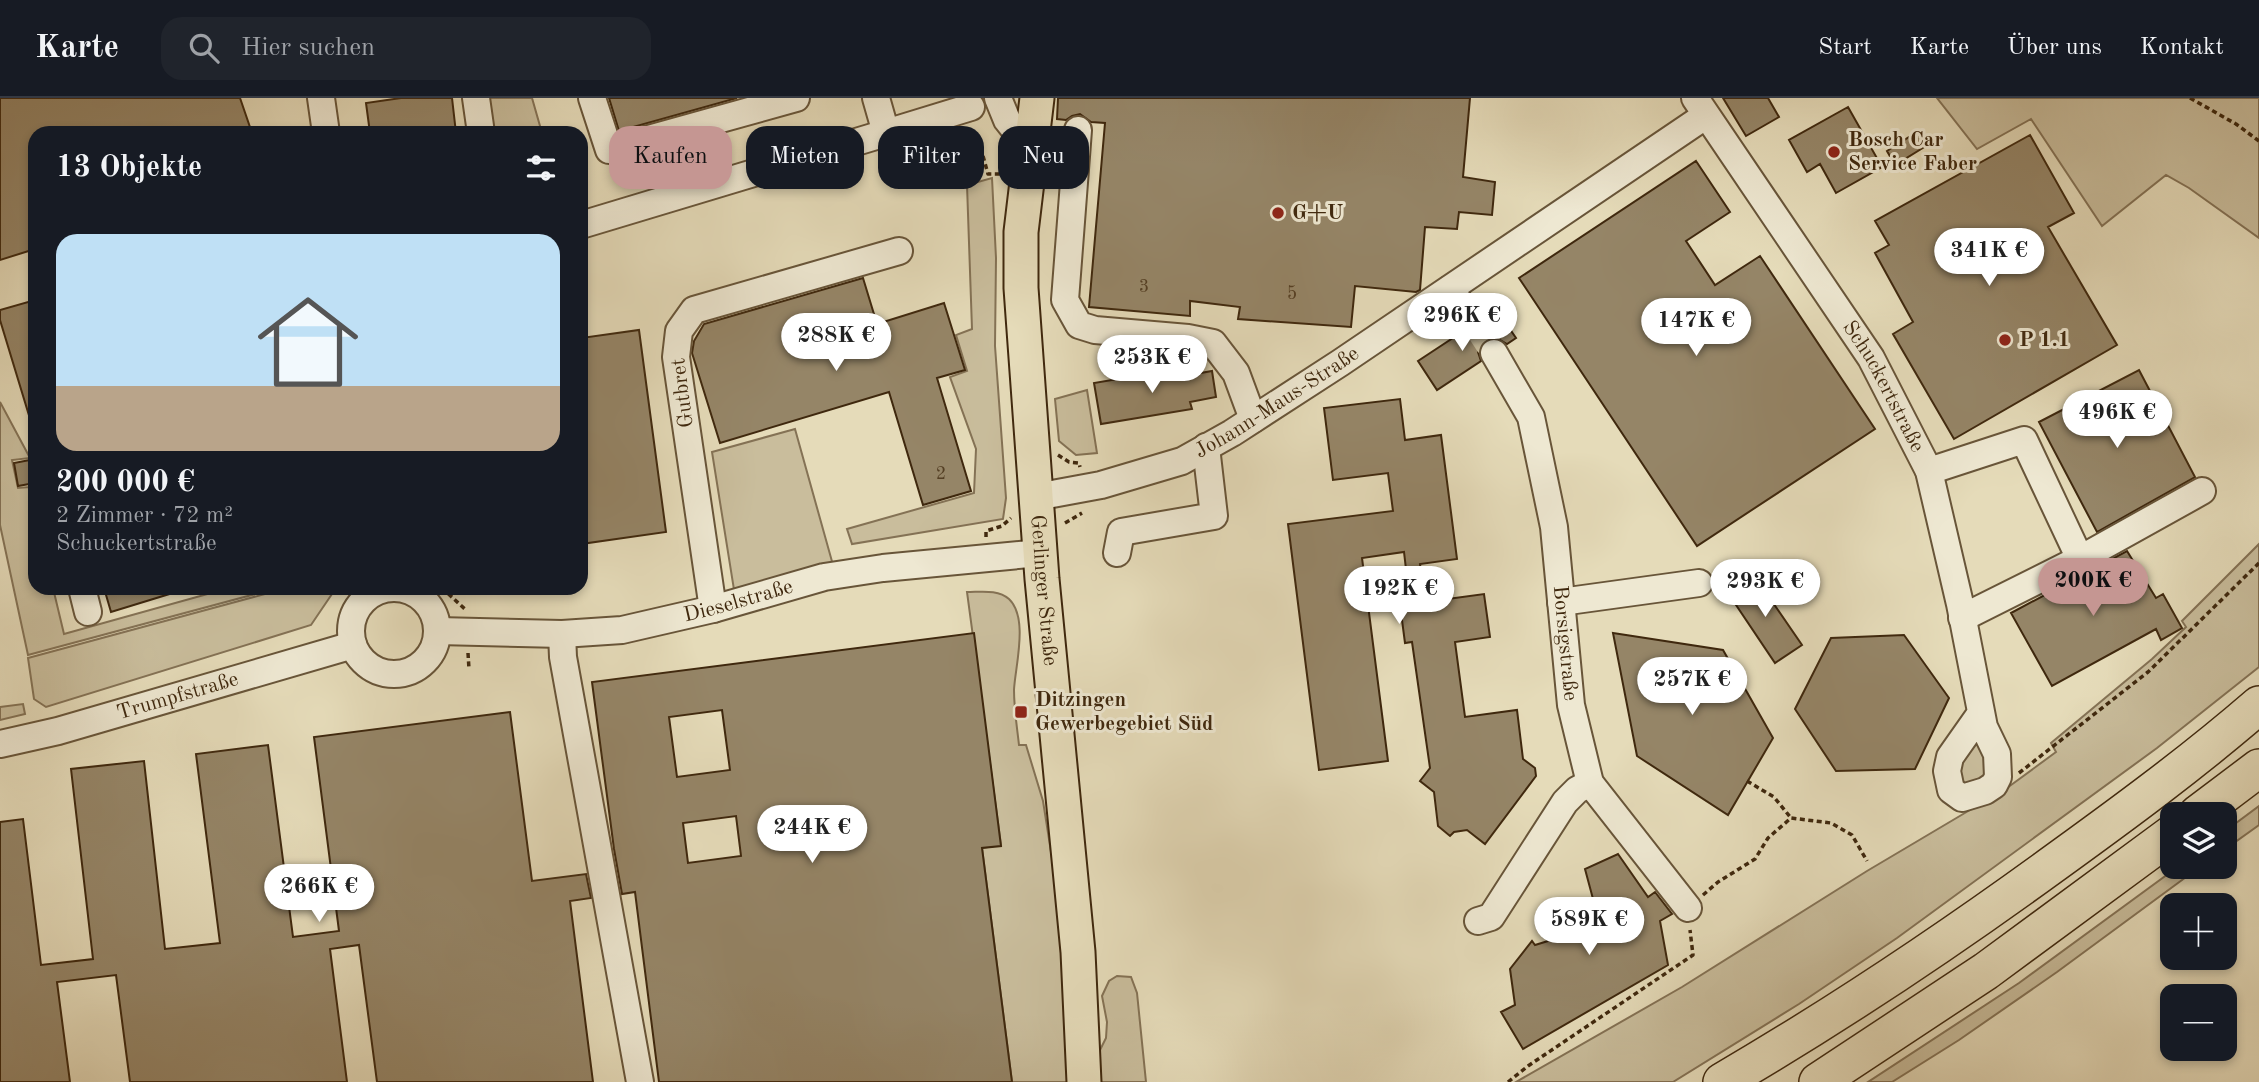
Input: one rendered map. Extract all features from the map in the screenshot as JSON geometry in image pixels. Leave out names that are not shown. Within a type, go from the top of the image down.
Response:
[{"type":"highway","points":[[1722,1082],[1825,1021],[2004,900],[2208,749],[2259,705]]},
{"type":"highway","points":[[2214,802],[2259,768]]},
{"type":"highway","points":[[1818,1082],[1986,971],[2160,843]]},
{"type":"main road","name":"Gerlinger Straße","points":[[1033,126],[1037,98]]},
{"type":"main road","name":"Gerlinger Straße","points":[[1026,189],[1021,232],[1021,288],[1040,552],[1078,952],[1084,1082]]},
{"type":"street","points":[[321,98],[325,126]]},
{"type":"street","points":[[476,98],[480,126]]},
{"type":"street","points":[[592,98],[609,150],[796,98]]},
{"type":"street","points":[[876,98],[884,126]]},
{"type":"street","points":[[998,98],[1012,126]]},
{"type":"street","points":[[909,126],[971,107]]},
{"type":"street","name":"Johann-Maus-Straße","points":[[1036,497],[1084,488],[1182,461],[1206,447],[1450,289],[1700,107]]},
{"type":"street","name":"Schuckertstraße","points":[[1700,107],[1871,358],[1930,471],[1984,727],[1997,754],[1998,777]]},
{"type":"street","points":[[588,223],[878,135]]},
{"type":"street","points":[[1073,189],[1065,300],[1079,325],[1095,330],[1188,338],[1213,343],[1236,373],[1253,419]]},
{"type":"street","name":"Gutbret","points":[[713,609],[676,357],[679,331],[694,310],[899,251]]},
{"type":"street","points":[[1450,289],[1475,324]]},
{"type":"street","name":"Borsigstraße","points":[[1494,352],[1531,417],[1553,527],[1571,705],[1590,783],[1688,908]]},
{"type":"street","points":[[1930,471],[2024,440],[2080,559]]},
{"type":"street","points":[[1117,553],[1121,532],[1214,516],[1206,447]]},
{"type":"street","points":[[1962,618],[2080,559],[2202,491]]},
{"type":"street","name":"Dieselstraße","points":[[438,631],[562,634],[622,630],[713,609],[824,577],[883,568],[1040,552]]},
{"type":"street","points":[[1561,602],[1699,583]]},
{"type":"street","points":[[371,595],[361,603],[352,623],[353,645],[360,659],[372,669],[386,674],[401,674],[416,669],[428,659],[435,646],[438,631],[436,618],[422,598],[415,595]]},
{"type":"street","points":[[562,634],[563,657],[640,1082]]},
{"type":"street","name":"Trumpfstraße","points":[[0,744],[58,731],[353,645]]},
{"type":"street","points":[[1981,713],[1950,757],[1947,771],[1951,790],[1962,798],[1986,791],[1994,785],[1998,777]]},
{"type":"street","points":[[1478,921],[1491,917],[1565,802],[1577,790],[1590,783]]},
{"type":"path","points":[[2190,98],[2236,124],[2259,141]]},
{"type":"path","points":[[984,160],[988,174],[994,173]]},
{"type":"path","points":[[1998,777],[2012,778],[2148,672],[2259,563]]},
{"type":"path","points":[[1748,782],[1774,797],[1791,818],[1831,823],[1852,835],[1867,861]]},
{"type":"path","points":[[1508,1082],[1693,956],[1688,908],[1718,882],[1755,859],[1768,838],[1791,818]]},
{"type":"shaded area","points":[[489,98],[532,98],[540,126],[493,126]]},
{"type":"shaded area","points":[[1937,98],[2259,98],[2259,238],[2189,188],[2166,175],[2102,226],[2031,119],[1977,149]]},
{"type":"shaded area","points":[[992,178],[996,258],[995,346],[1006,498],[1003,519],[852,544],[847,529],[974,493],[976,449],[950,377],[967,371],[956,335],[972,329],[967,189],[984,189],[984,180]]},
{"type":"shaded area","points":[[1087,390],[1097,453],[1076,455],[1059,441],[1055,399]]},
{"type":"shaded area","points":[[0,402],[28,454],[28,458],[12,460],[18,488],[28,487],[28,595],[55,595],[64,634],[204,595],[252,595],[28,655],[0,525]]},
{"type":"shaded area","points":[[795,429],[833,565],[735,596],[712,452]]},
{"type":"shaded area","points":[[2259,544],[2259,667],[2157,748],[1897,938],[1799,1004],[1673,1082],[1516,1082],[1682,987],[1867,871],[2007,788],[2056,752],[2051,743],[2152,659],[2186,627],[2182,621]]},
{"type":"shaded area","points":[[967,592],[989,592],[1005,596],[1015,607],[1018,618],[1020,630],[1014,690],[1019,745],[1026,745],[1043,801],[1054,871],[1075,1082],[1012,1082],[982,848],[1001,845]]},
{"type":"shaded area","points":[[261,595],[331,595],[311,625],[46,707],[34,699],[28,658]]},
{"type":"shaded area","points":[[23,704],[25,714],[0,720],[0,707]]},
{"type":"shaded area","points":[[1981,713],[1998,777],[1962,798],[1950,757]]},
{"type":"shaded area","points":[[2259,806],[2259,825],[2237,841],[2237,822]]},
{"type":"shaded area","points":[[2161,879],[2183,879],[2164,893],[2160,893],[2160,896],[2057,972],[1959,1040],[1892,1082],[1868,1082],[2019,983]]},
{"type":"shaded area","points":[[1117,976],[1131,977],[1137,993],[1146,1082],[1100,1082],[1099,1052],[1106,1038],[1107,1022],[1102,996],[1109,981]]},
{"type":"building","points":[[0,98],[240,98],[250,126],[28,126],[28,251],[0,260]]},
{"type":"building","points":[[401,98],[452,98],[455,126],[369,126],[366,103]]},
{"type":"building","points":[[609,98],[737,98],[637,126],[617,126]]},
{"type":"building","name":"G+U","points":[[1058,98],[1470,98],[1463,177],[1495,182],[1492,215],[1459,212],[1457,229],[1425,227],[1420,290],[1416,292],[1355,286],[1351,327],[1238,319],[1240,307],[1190,301],[1190,316],[1089,307],[1105,123],[1091,122],[1080,114],[1066,120],[1057,119]]},
{"type":"building","points":[[1723,98],[1768,98],[1779,117],[1746,136]]},
{"type":"building","name":"Bosch Car Service Faber","points":[[1848,107],[1882,167],[1836,193],[1820,164],[1807,172],[1789,140]]},
{"type":"building","points":[[1917,132],[1926,146],[1895,165],[1887,151]]},
{"type":"building","points":[[2030,135],[2074,213],[2048,227],[2117,345],[1954,439],[1893,334],[1913,322],[1875,253],[1889,245],[1875,221]]},
{"type":"building","points":[[1696,161],[1730,212],[1686,241],[1715,285],[1760,256],[1875,429],[1697,546],[1519,278]]},
{"type":"building","points":[[863,278],[877,324],[944,303],[965,370],[937,378],[971,491],[923,505],[889,392],[720,443],[692,353],[694,341],[704,324]]},
{"type":"building","points":[[28,302],[28,412],[0,320],[0,310]]},
{"type":"building","points":[[1496,309],[1516,338],[1507,344],[1495,337],[1486,340],[1478,352],[1481,361],[1437,390],[1418,361],[1462,332],[1469,339],[1484,337],[1490,330],[1488,315]]},
{"type":"building","points":[[639,330],[666,532],[588,543],[588,337]]},
{"type":"building","points":[[1183,368],[1184,376],[1212,371],[1216,397],[1190,402],[1192,409],[1101,424],[1094,383]]},
{"type":"building","points":[[2139,370],[2195,477],[2097,532],[2039,422]]},
{"type":"building","points":[[1400,399],[1405,440],[1441,435],[1457,559],[1420,564],[1425,602],[1484,594],[1490,637],[1455,642],[1465,717],[1517,710],[1523,759],[1535,768],[1536,776],[1485,844],[1467,830],[1454,832],[1450,836],[1438,826],[1434,792],[1420,781],[1430,768],[1412,642],[1405,643],[1400,605],[1410,604],[1404,552],[1362,558],[1388,761],[1319,770],[1288,524],[1393,511],[1388,473],[1333,480],[1324,408]]},
{"type":"building","points":[[28,460],[28,484],[18,486],[14,463]]},
{"type":"building","points":[[2127,551],[2156,598],[2163,594],[2182,628],[2161,640],[2156,629],[2052,686],[2011,613]]},
{"type":"building","points":[[1754,575],[1802,645],[1775,663],[1728,593]]},
{"type":"building","points":[[106,595],[166,595],[111,612]]},
{"type":"building","points":[[974,633],[1001,846],[982,848],[1012,1082],[659,1082],[635,892],[622,894],[592,682]],"holes":[[[722,710],[730,770],[677,777],[669,717]],[[736,816],[741,856],[688,863],[683,823]]]},
{"type":"building","points":[[1613,633],[1723,650],[1773,738],[1728,815],[1637,756]]},
{"type":"building","points":[[1904,635],[1949,698],[1915,769],[1836,771],[1795,709],[1831,638]]},
{"type":"building","points":[[510,712],[532,881],[586,874],[591,898],[570,901],[593,1082],[377,1082],[359,945],[330,949],[347,1082],[130,1082],[116,975],[57,982],[70,1082],[0,1082],[0,822],[23,819],[41,965],[93,959],[71,769],[144,761],[165,949],[220,943],[196,754],[268,745],[293,937],[339,931],[314,737]]},
{"type":"building","points":[[1618,854],[1648,897],[1655,892],[1672,914],[1660,921],[1668,965],[1523,1049],[1501,1012],[1515,1005],[1510,969],[1532,941],[1535,945],[1600,925],[1585,869]]},
{"type":"tunnel","points":[[1475,324],[1494,353]]},
{"type":"place","name":"Bosch Car Service Faber","points":[[1834,152]]},
{"type":"place","name":"G+U","points":[[1278,213]]},
{"type":"place","name":"P 1.1","points":[[2005,340]]},
{"type":"place","name":"Ditzingen Gewerbegebiet Süd","points":[[1021,712]]}]
